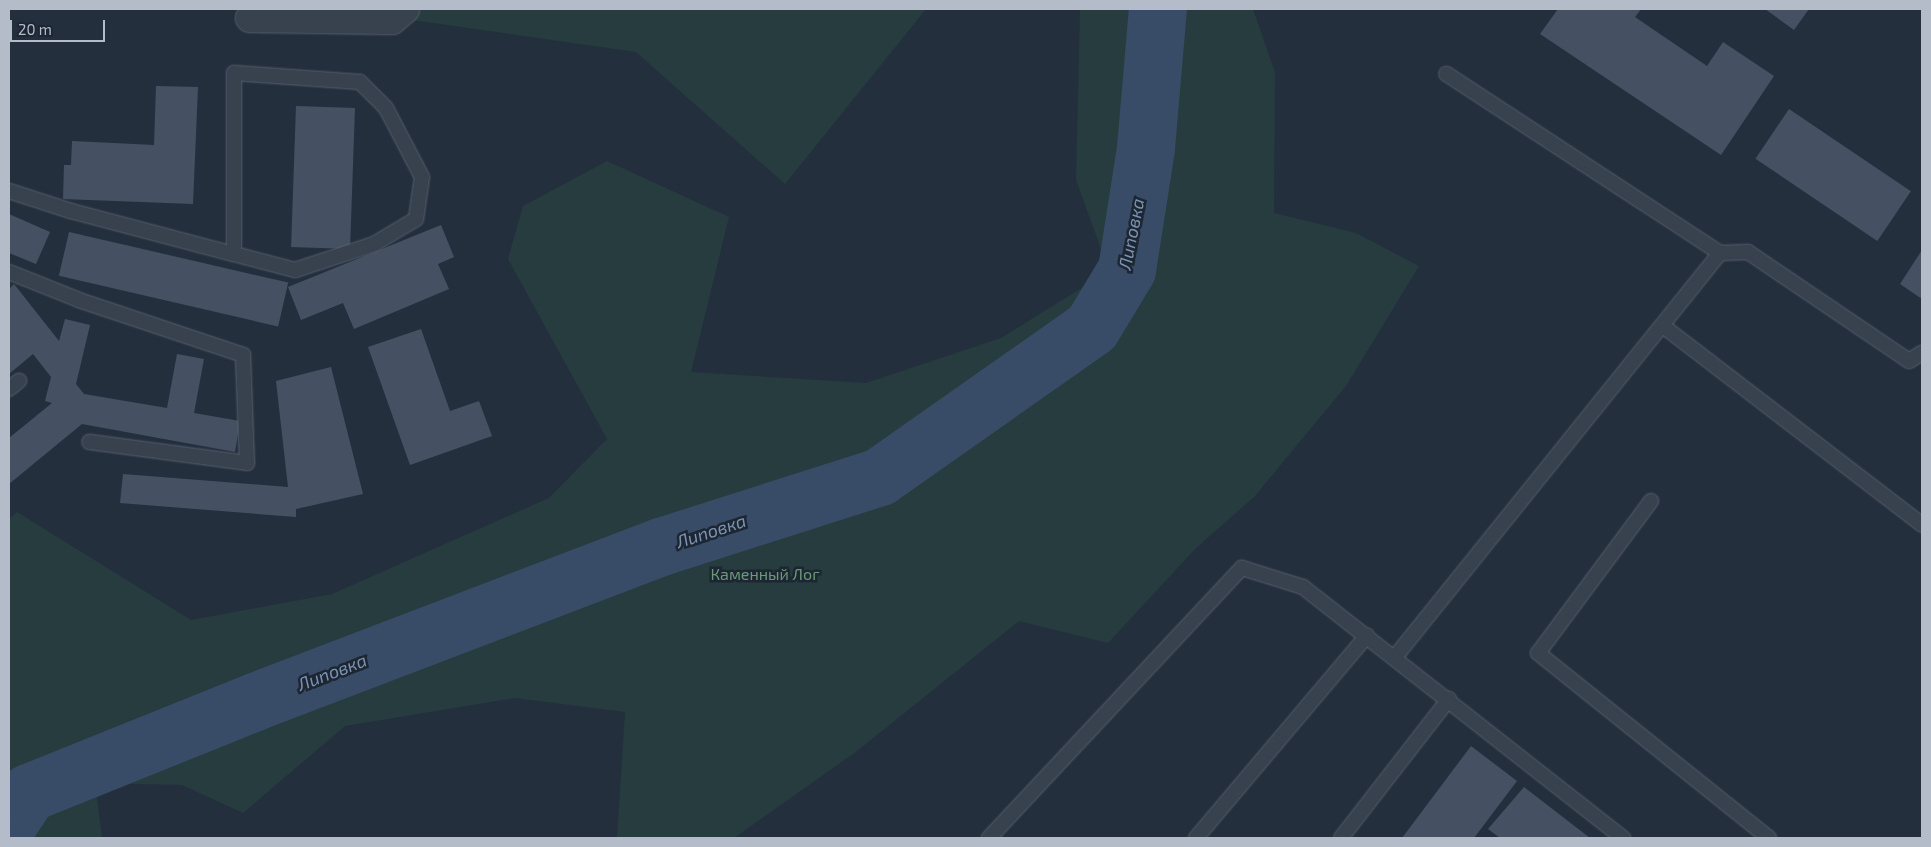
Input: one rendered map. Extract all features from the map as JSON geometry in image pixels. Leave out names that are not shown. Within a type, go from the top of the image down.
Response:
[{"type":"street","points":[[250,18],[392,20],[405,9]]},
{"type":"lane","points":[[9,191],[71,210],[234,254],[294,270],[374,244],[416,219],[422,177],[386,108],[360,82],[234,73],[234,254]]},
{"type":"lane","points":[[1446,74],[1720,253],[1748,252],[1908,361],[1922,353]]},
{"type":"lane","points":[[1395,657],[1720,253]]},
{"type":"lane","points":[[9,272],[78,300],[243,355],[247,463],[89,442]]},
{"type":"lane","points":[[1663,326],[1922,525]]},
{"type":"lane","points":[[1651,501],[1538,653],[1769,838]]},
{"type":"lane","points":[[989,838],[1242,568],[1303,587],[1395,657],[1623,838]]},
{"type":"lane","points":[[1196,838],[1367,636]]},
{"type":"lane","points":[[1341,838],[1449,700]]},
{"type":"green space","points":[[407,9],[926,9],[785,184],[636,52],[405,19]]},
{"type":"green space","name":"Каменный Лог","points":[[1080,9],[1253,9],[1275,72],[1274,213],[1356,233],[1419,266],[1346,386],[1254,497],[1196,548],[1108,643],[1019,621],[857,751],[734,838],[617,838],[625,712],[515,698],[345,726],[243,813],[182,785],[95,783],[102,838],[9,838],[9,519],[17,512],[191,620],[332,594],[549,498],[607,439],[508,259],[523,206],[607,161],[729,217],[691,372],[866,383],[1001,338],[1109,271],[1076,180]]},
{"type":"building","points":[[1558,9],[1641,9],[1635,17],[1707,66],[1723,42],[1774,76],[1721,155],[1540,34]]},
{"type":"building","points":[[1765,9],[1809,9],[1794,30]]},
{"type":"building","points":[[156,86],[198,87],[193,204],[63,199],[64,165],[71,165],[72,141],[154,145]]},
{"type":"building","points":[[296,106],[355,108],[350,249],[291,247]]},
{"type":"building","points":[[1789,109],[1911,191],[1877,241],[1755,159]]},
{"type":"building","points":[[9,214],[50,232],[36,264],[9,253]]},
{"type":"building","points":[[441,225],[454,257],[438,264],[449,289],[354,329],[343,303],[301,320],[288,287]]},
{"type":"building","points":[[69,232],[288,283],[278,326],[59,276]]},
{"type":"building","points":[[1922,250],[1922,299],[1900,284]]},
{"type":"building","points":[[14,284],[59,341],[65,319],[90,325],[76,384],[84,394],[167,408],[177,354],[204,359],[194,413],[240,421],[235,452],[82,424],[9,484],[9,438],[52,403],[45,401],[51,377],[33,354],[9,374],[9,289]]},
{"type":"building","points":[[421,329],[450,411],[479,401],[492,436],[410,465],[368,347]]},
{"type":"building","points":[[331,367],[363,494],[296,509],[296,517],[120,503],[123,474],[288,487],[276,381]]},
{"type":"building","points":[[1471,746],[1517,781],[1474,838],[1402,838]]},
{"type":"building","points":[[1524,787],[1590,838],[1500,838],[1488,829]]},
{"type":"waterway","name":"Липовка","points":[[9,823],[29,793],[255,702],[661,547],[880,477],[1092,328],[1127,270],[1146,148],[1158,9]]}]
